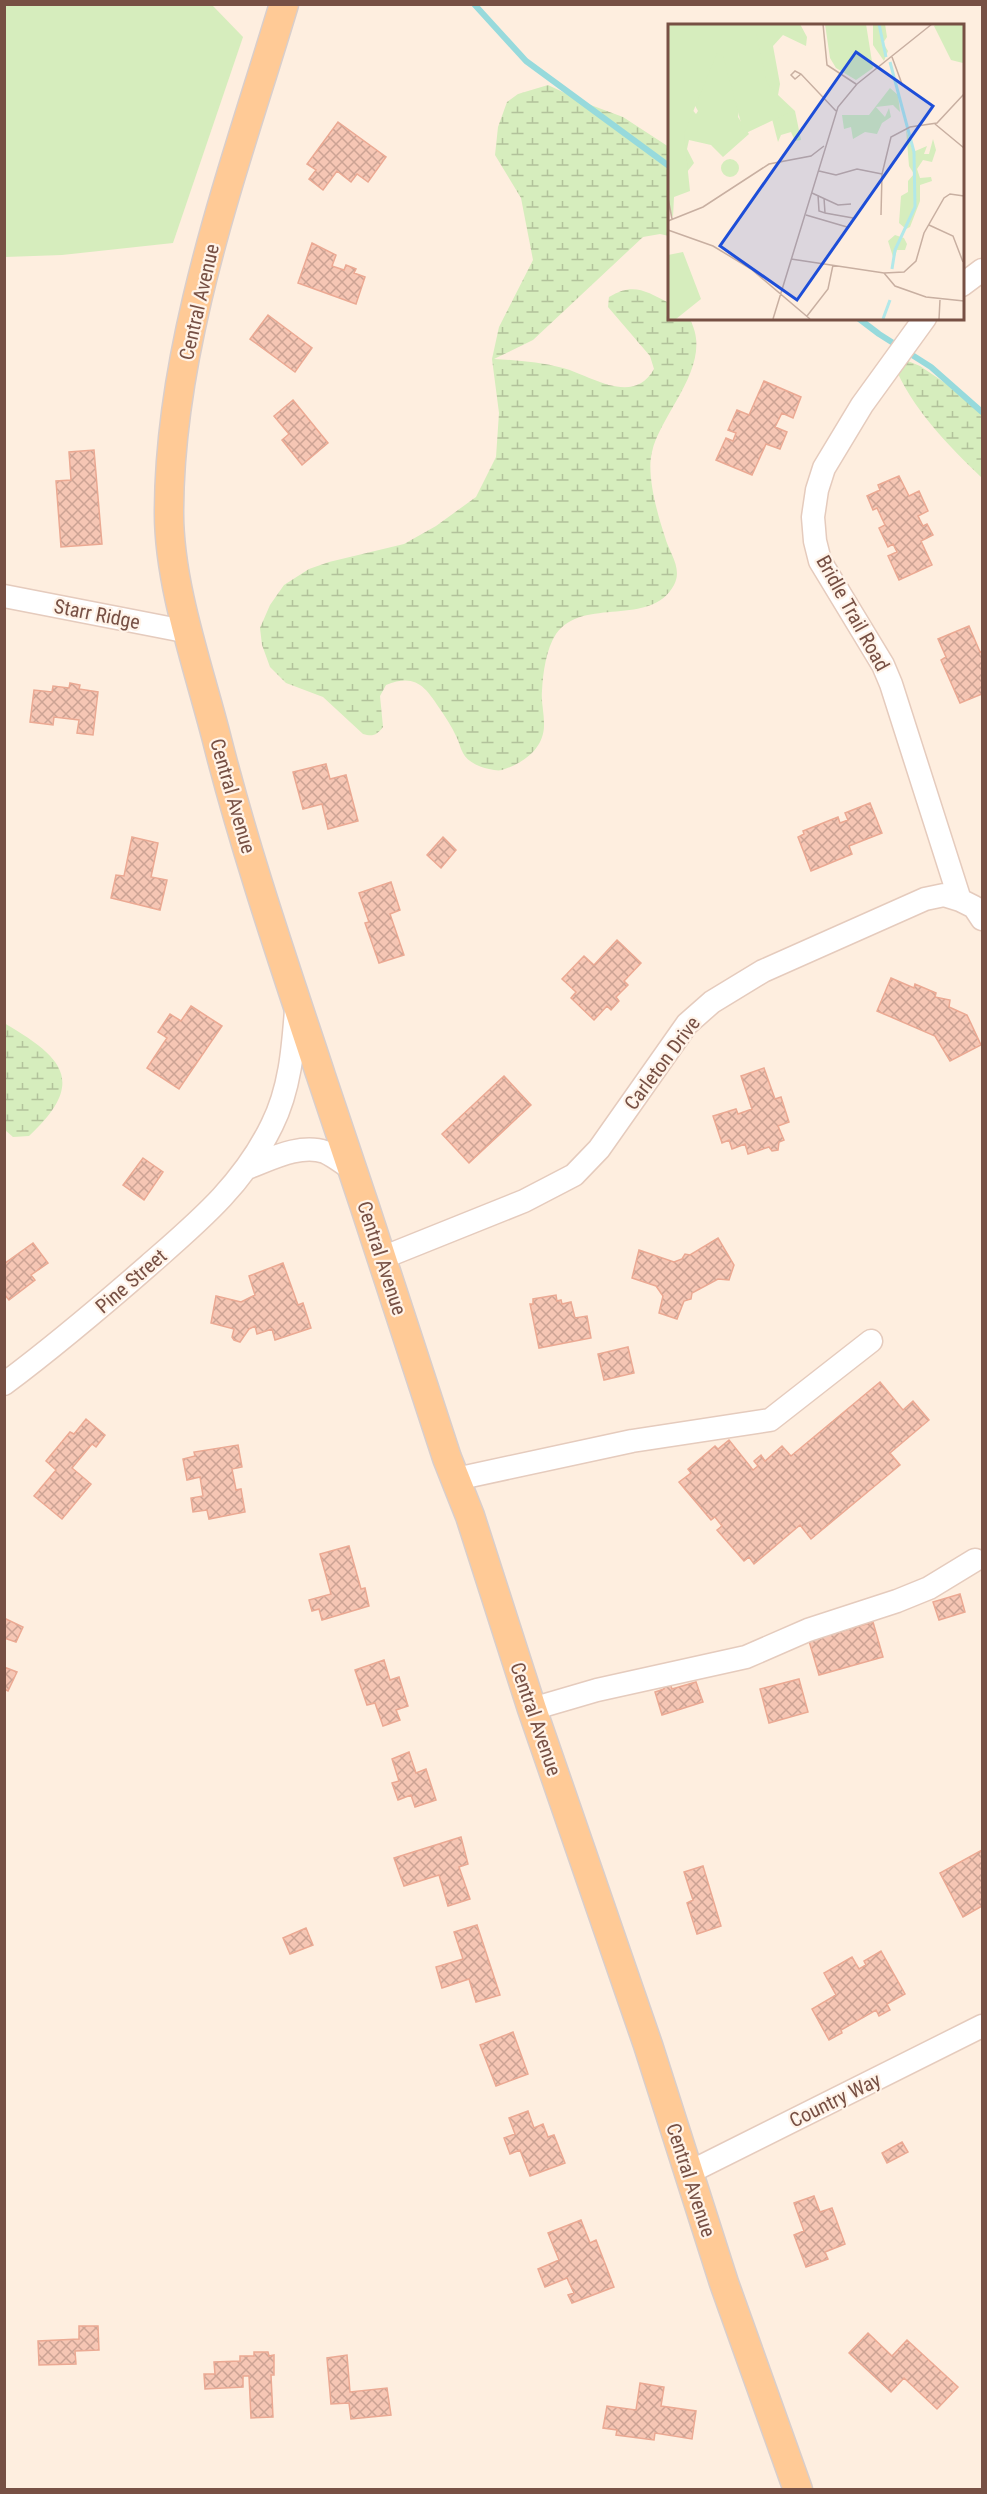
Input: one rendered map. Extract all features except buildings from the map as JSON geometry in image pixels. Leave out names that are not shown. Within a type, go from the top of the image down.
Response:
[{"type":"main road","name":"Central Avenue","points":[[284,4],[202,276],[178,399],[170,468],[169,517],[175,579],[231,796],[297,1002],[532,1709],[648,2045],[728,2294],[798,2490]]},
{"type":"street","points":[[963,284],[982,270]]},
{"type":"street","name":"Bridle Trail Road","points":[[922,322],[862,405],[824,468],[813,517],[820,561],[828,578],[873,648],[891,684],[960,900]]},
{"type":"street","name":"Starr Ridge","points":[[4,596],[189,632]]},
{"type":"street","name":"Carleton Drive","points":[[382,1258],[524,1202],[574,1175],[599,1149],[687,1024],[712,1002],[763,971],[925,899],[944,895],[960,900]]},
{"type":"street","points":[[960,900],[974,907],[982,919]]},
{"type":"street","name":"Pine Street","points":[[4,1384],[74,1331],[215,1207],[247,1168],[273,1124],[291,1070],[297,1002]]},
{"type":"street","points":[[247,1168],[285,1154],[301,1151],[324,1152],[353,1170]]},
{"type":"street","points":[[456,1479],[632,1441],[770,1420],[871,1341]]},
{"type":"street","points":[[532,1709],[597,1690],[746,1657],[808,1630],[929,1588],[975,1560]]},
{"type":"street","name":"Country Way","points":[[688,2173],[982,2026]]},
{"type":"green space","points":[[4,5],[212,5],[243,37],[173,243],[62,255],[5,257]]},
{"type":"green space","points":[[548,85],[623,117],[668,146],[668,236],[660,234],[643,237],[533,340],[494,359],[546,364],[611,385],[635,386],[645,380],[654,369],[650,356],[608,307],[609,297],[632,289],[646,292],[668,303],[668,320],[690,320],[696,335],[696,352],[692,370],[657,437],[651,461],[656,507],[676,567],[674,585],[663,598],[650,605],[583,616],[568,623],[556,634],[547,654],[544,669],[542,695],[544,723],[541,740],[525,759],[510,767],[497,770],[482,767],[467,759],[451,726],[435,701],[424,688],[412,681],[405,680],[386,685],[380,696],[383,727],[374,735],[363,734],[323,697],[286,683],[270,667],[262,645],[260,628],[270,605],[284,585],[309,569],[404,544],[436,526],[476,497],[496,457],[499,413],[492,359],[499,327],[533,260],[521,198],[495,155],[498,127],[507,102],[518,94]]},
{"type":"green space","points":[[903,359],[920,366],[982,408],[982,478],[944,440],[910,396],[894,364]]},
{"type":"green space","points":[[4,1023],[41,1047],[53,1059],[60,1072],[62,1085],[58,1100],[47,1117],[29,1136],[13,1137],[5,1130]]},
{"type":"waterway","points":[[474,4],[526,61],[668,165]]},
{"type":"waterway","points":[[861,320],[931,367],[982,412]]}]
